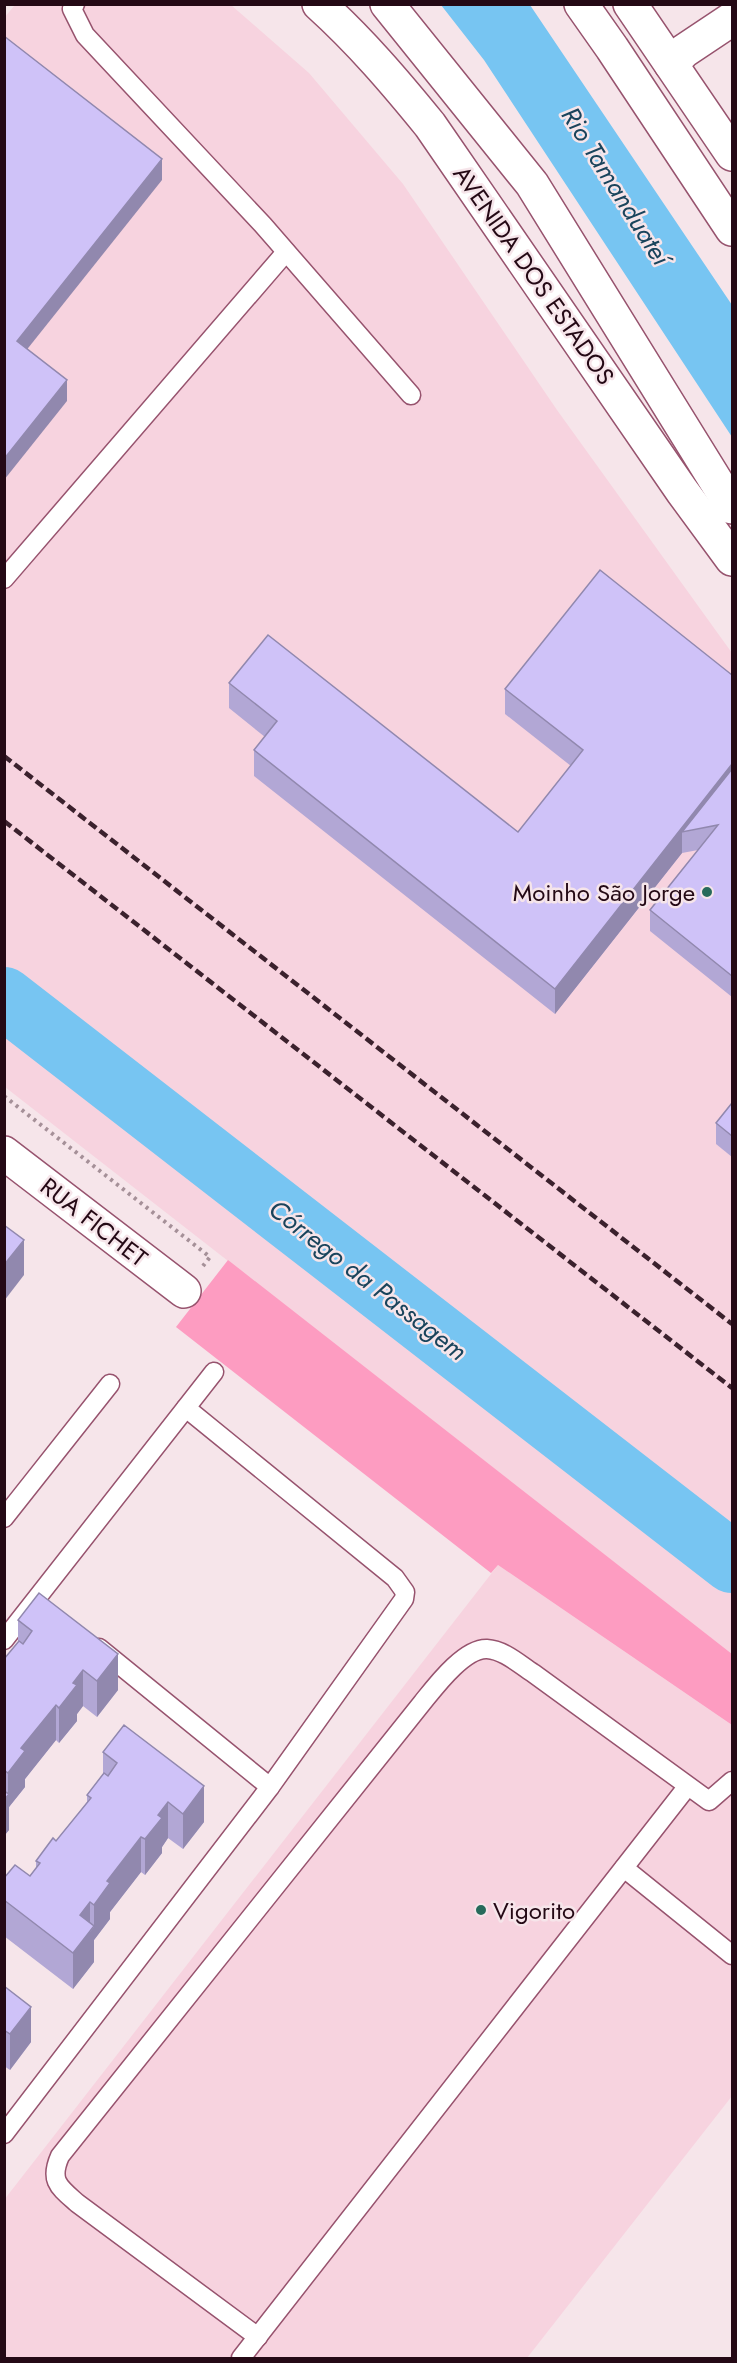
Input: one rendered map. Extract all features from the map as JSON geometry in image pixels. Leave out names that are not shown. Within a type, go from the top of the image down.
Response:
[{"type":"main road","name":"AVENIDA DOS ESTADOS","points":[[319,4],[389,75],[430,125],[682,491],[732,559]]},
{"type":"main road","name":"AVENIDA DOS ESTADOS","points":[[387,4],[532,184],[732,507]]},
{"type":"main road","points":[[581,4],[732,229]]},
{"type":"main road","points":[[630,4],[732,154]]},
{"type":"main road","points":[[671,64],[684,51],[732,19]]},
{"type":"main road","name":"RUA FICHET","points":[[4,1153],[184,1291]]},
{"type":"lane","points":[[75,4],[72,9],[85,35],[286,252],[411,395]]},
{"type":"lane","points":[[4,579],[286,252]]},
{"type":"lane","points":[[4,1640],[214,1372]]},
{"type":"lane","points":[[4,1518],[110,1384]]},
{"type":"lane","points":[[4,2134],[270,1787],[404,1599],[405,1592],[395,1578],[186,1408]]},
{"type":"lane","points":[[38,1597],[56,1612]]},
{"type":"lane","points":[[82,1634],[270,1787]]},
{"type":"lane","points":[[258,2337],[77,2203],[60,2187],[55,2179],[54,2169],[60,2156],[422,1703],[464,1658],[485,1649],[506,1655],[709,1801],[732,1781]]},
{"type":"lane","points":[[241,2358],[687,1787]]},
{"type":"lane","points":[[624,1868],[732,1954]]},
{"type":"path","points":[[4,1096],[210,1257],[184,1291]]},
{"type":"shaded area","points":[[15,5],[231,5],[309,73],[403,184],[557,410],[732,653],[732,1654],[5,1087],[4,18]]},
{"type":"shaded area","points":[[228,1260],[732,1654],[732,1725],[498,1565],[491,1573],[176,1327]]},
{"type":"shaded area","name":"Vigorito","points":[[498,1565],[732,1725],[732,2096],[527,2358],[5,2358],[4,2200]]},
{"type":"water","name":"Rio Tamanduateí","points":[[441,5],[530,5],[732,305],[732,437],[484,60]]},
{"type":"building","points":[[4,36],[162,159],[17,341],[67,380],[4,459]]},
{"type":"building","points":[[600,570],[732,675],[732,764],[555,989],[254,750],[277,721],[229,683],[268,635],[518,832],[583,750],[505,689]]},
{"type":"building","name":"Moinho São Jorge","points":[[732,769],[732,976],[650,910],[718,825],[682,832]]},
{"type":"building","points":[[732,1103],[732,1136],[716,1123]]},
{"type":"building","points":[[4,1225],[24,1240],[4,1265]]},
{"type":"building","points":[[39,1593],[118,1654],[97,1681],[83,1670],[73,1683],[77,1685],[59,1708],[56,1705],[21,1748],[25,1751],[8,1773],[4,1770],[4,1659],[19,1641],[23,1644],[32,1631],[18,1620]]},
{"type":"building","points":[[124,1725],[204,1786],[183,1814],[168,1802],[158,1815],[162,1818],[145,1839],[141,1837],[107,1881],[110,1883],[94,1905],[90,1902],[80,1915],[94,1926],[73,1953],[4,1900],[4,1878],[15,1865],[30,1876],[40,1863],[36,1861],[53,1838],[56,1841],[91,1798],[87,1795],[104,1773],[108,1776],[117,1763],[103,1752]]},
{"type":"building","points":[[4,1986],[31,2007],[10,2034],[4,2030]]},
{"type":"waterway","name":"Córrego da Passagem","points":[[4,998],[732,1562]]},
{"type":"railway","points":[[4,756],[732,1324]]},
{"type":"railway","points":[[4,821],[732,1388]]},
{"type":"place","name":"Moinho São Jorge","points":[[707,892]]},
{"type":"place","name":"Vigorito","points":[[481,1910]]}]
